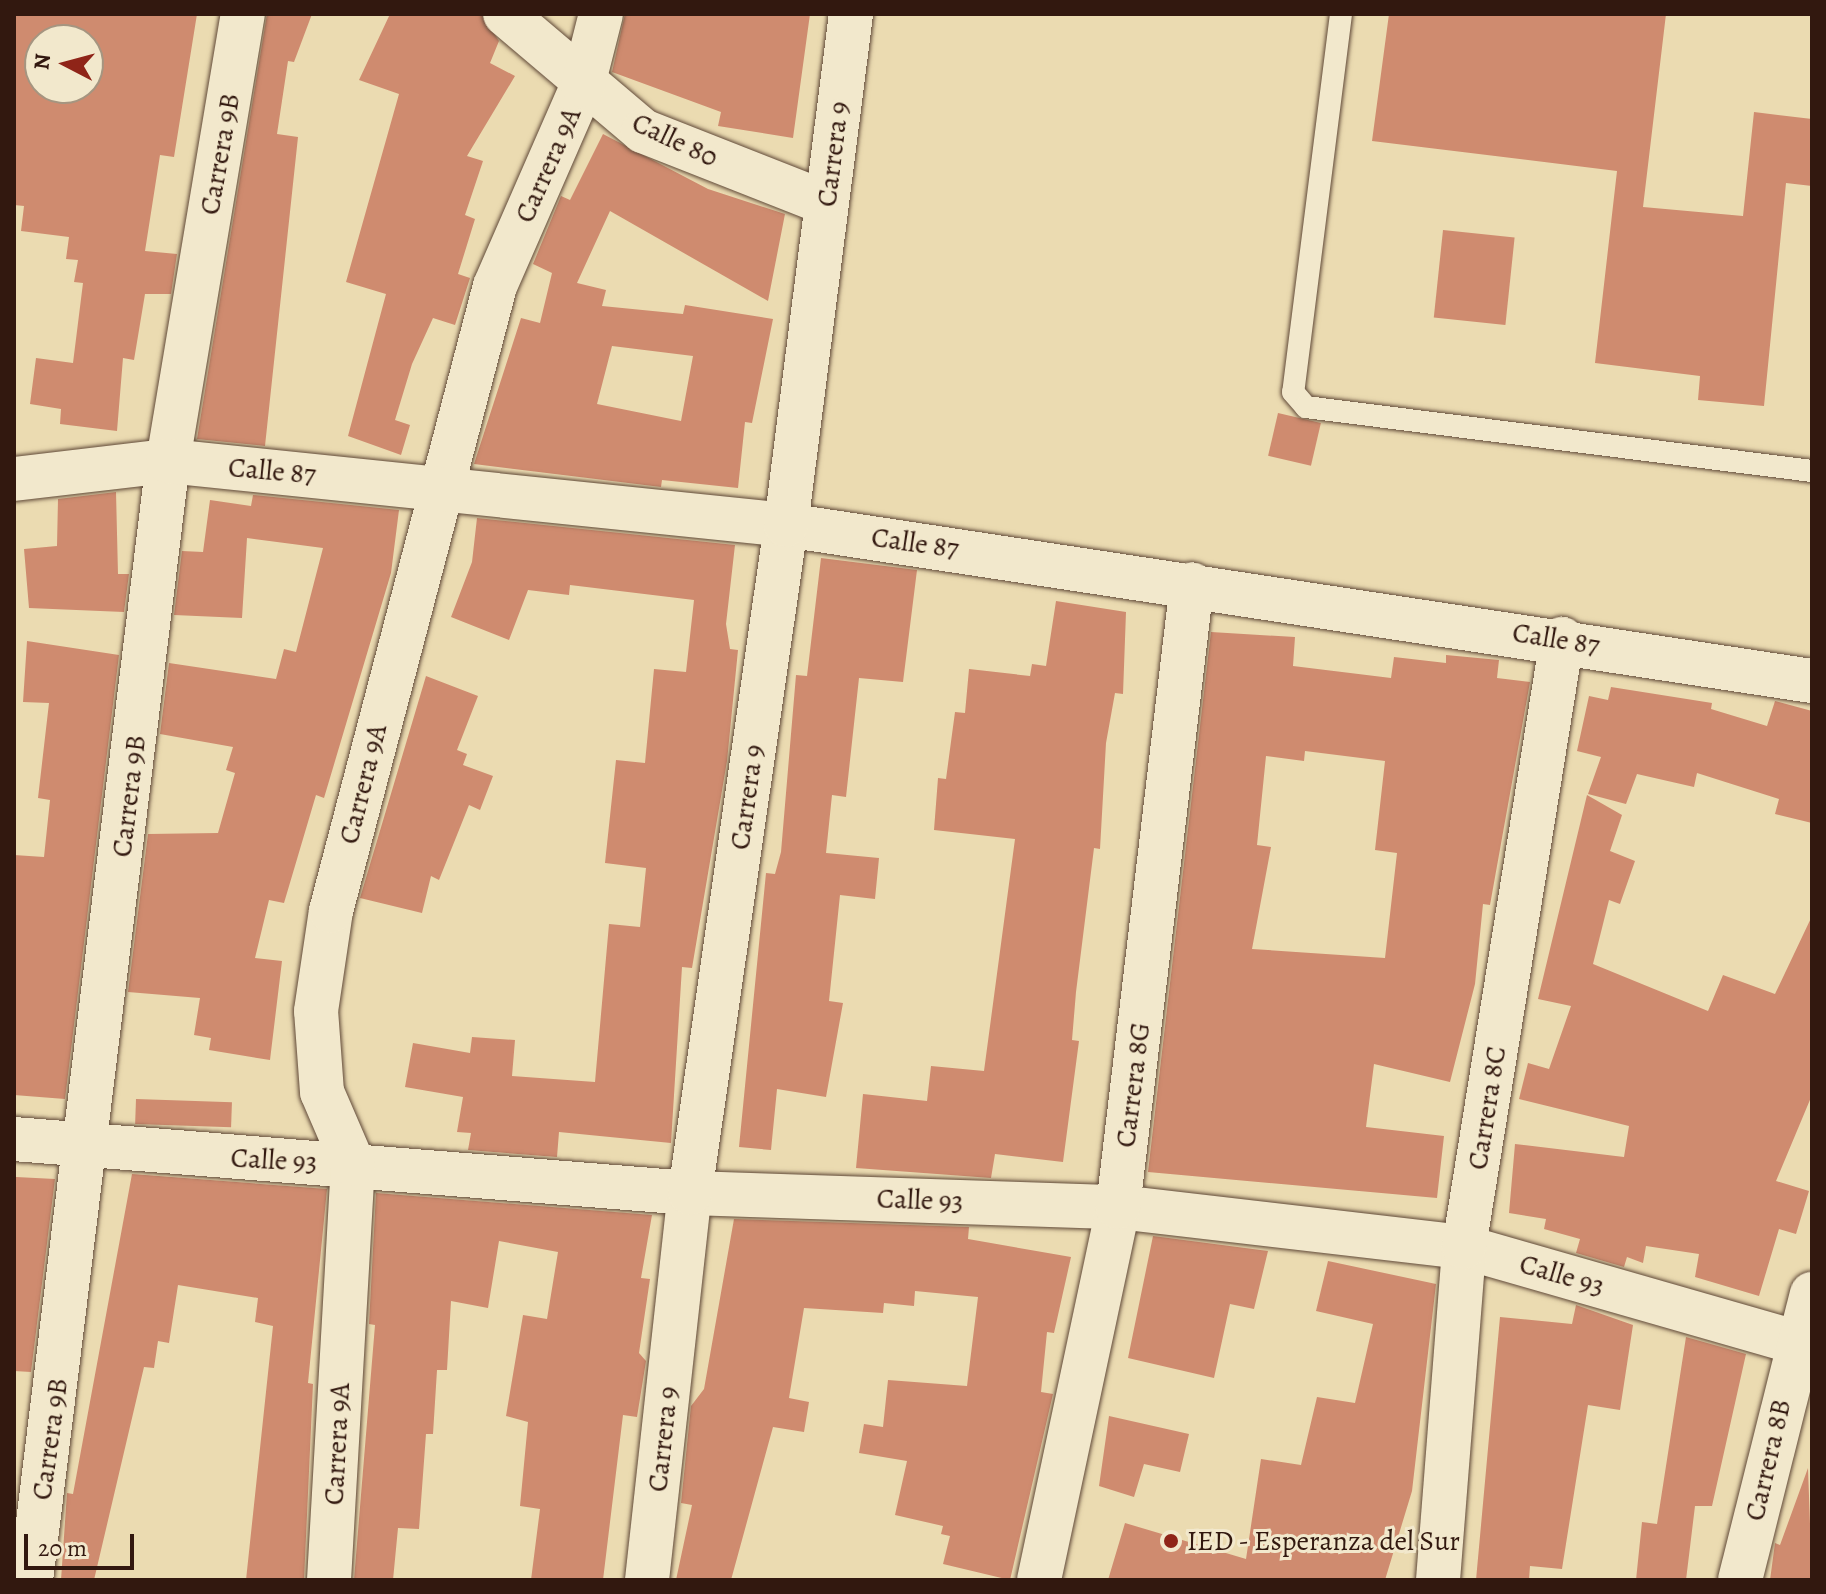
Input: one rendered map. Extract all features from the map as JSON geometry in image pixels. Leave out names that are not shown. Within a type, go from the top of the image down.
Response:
[{"type":"street","name":"Carrera 9B","points":[[31,1580],[88,1149],[168,461],[243,14]]},
{"type":"street","name":"Calle 80","points":[[505,14],[583,85],[643,131],[826,203]]},
{"type":"street","name":"Carrera 9A","points":[[329,1580],[353,1164],[322,1092],[316,1011],[331,911],[439,487],[495,286],[583,85],[601,14]]},
{"type":"street","name":"Carrera 9","points":[[647,1580],[690,1193],[786,525],[851,14]]},
{"type":"street","name":"Calle 87","points":[[14,479],[168,461],[786,525],[1562,639],[1812,681]]},
{"type":"street","name":"Carrera 8G","points":[[1039,1580],[1118,1207],[1192,584]]},
{"type":"street","name":"Carrera 8C","points":[[1438,1580],[1464,1247],[1562,639]]},
{"type":"street","name":"Calle 93","points":[[14,1139],[88,1149],[353,1164],[690,1193],[1118,1207],[1464,1247],[1804,1344]]},
{"type":"street","name":"Carrera 8B","points":[[1740,1580],[1804,1344],[1812,1294]]},
{"type":"lane","points":[[1341,14],[1293,392],[1306,407],[1812,471]]},
{"type":"building","points":[[14,14],[197,14],[174,157],[160,155],[145,251],[177,254],[171,294],[145,294],[134,360],[123,358],[117,431],[60,424],[61,409],[30,404],[36,358],[73,363],[83,283],[74,282],[78,260],[66,259],[69,237],[21,231],[24,206],[14,205]]},
{"type":"building","points":[[267,14],[312,14],[294,62],[288,61],[277,134],[298,137],[265,446],[197,439]]},
{"type":"building","points":[[390,14],[481,14],[499,41],[490,63],[515,76],[467,156],[483,161],[465,215],[475,219],[458,274],[470,278],[455,325],[433,318],[412,364],[395,420],[410,425],[401,455],[348,436],[386,294],[346,282],[399,94],[359,80]]},
{"type":"building","points":[[625,14],[810,14],[793,138],[718,126],[721,112],[612,72]]},
{"type":"building","points":[[1389,14],[1666,14],[1643,207],[1743,216],[1754,112],[1812,119],[1812,186],[1786,183],[1764,406],[1698,400],[1700,376],[1595,363],[1617,171],[1372,141]]},
{"type":"building","points":[[603,134],[708,189],[785,214],[768,301],[610,211],[577,283],[606,290],[602,306],[683,314],[685,305],[773,319],[752,423],[745,422],[738,488],[662,480],[661,487],[474,464],[521,318],[540,323],[552,273],[533,264],[561,196],[570,200]],"holes":[[[612,346],[693,356],[681,421],[597,404]]]},
{"type":"building","points":[[1443,230],[1515,238],[1505,325],[1434,318]]},
{"type":"building","points":[[1278,413],[1321,423],[1311,466],[1268,456]]},
{"type":"building","points":[[116,492],[118,574],[129,574],[124,612],[29,608],[24,549],[57,546],[58,499]]},
{"type":"building","points":[[253,495],[399,510],[391,573],[324,798],[316,795],[284,903],[269,900],[255,958],[282,961],[270,1060],[209,1050],[211,1038],[194,1035],[200,998],[128,992],[148,834],[218,833],[235,773],[226,770],[233,747],[160,734],[169,663],[276,679],[284,649],[296,652],[323,548],[247,538],[242,618],[174,615],[182,551],[203,552],[210,500],[251,506]]},
{"type":"building","points":[[477,518],[735,545],[726,624],[730,649],[738,650],[727,761],[692,968],[682,967],[671,1143],[559,1132],[557,1157],[468,1150],[471,1133],[457,1132],[463,1097],[405,1087],[413,1043],[470,1053],[472,1037],[515,1040],[512,1076],[595,1082],[609,924],[640,927],[646,868],[605,863],[616,760],[645,763],[654,669],[686,672],[694,600],[570,585],[569,595],[528,590],[509,640],[451,617],[472,562]]},
{"type":"building","points":[[821,558],[917,570],[903,682],[859,678],[846,797],[832,795],[826,853],[879,858],[875,899],[840,895],[829,1001],[843,1003],[826,1097],[777,1089],[771,1150],[739,1147],[766,873],[775,874],[781,852],[796,675],[807,676]]},
{"type":"building","points":[[1056,601],[1126,612],[1123,694],[1115,693],[1106,743],[1100,849],[1094,848],[1076,992],[1072,1040],[1079,1041],[1063,1162],[995,1154],[991,1178],[856,1168],[863,1094],[927,1101],[931,1066],[984,1071],[1015,839],[934,830],[938,778],[946,779],[955,712],[965,713],[969,669],[1030,676],[1032,664],[1046,666]]},
{"type":"building","points":[[1211,632],[1295,637],[1293,666],[1391,678],[1394,657],[1446,663],[1446,655],[1499,660],[1497,678],[1530,682],[1490,905],[1483,904],[1475,984],[1450,1082],[1374,1064],[1366,1127],[1444,1136],[1437,1198],[1148,1172]],"holes":[[[1305,751],[1385,761],[1375,850],[1397,853],[1385,958],[1252,949],[1271,847],[1257,845],[1266,756],[1304,761]]]},
{"type":"building","points":[[27,641],[119,655],[65,1099],[14,1095],[14,855],[44,857],[50,800],[38,798],[49,703],[23,702]]},
{"type":"building","points":[[426,676],[478,696],[457,750],[467,754],[463,765],[493,776],[480,810],[469,805],[439,880],[431,876],[422,913],[360,898]]},
{"type":"building","points":[[1611,687],[1712,703],[1711,709],[1767,726],[1775,701],[1812,711],[1812,823],[1775,814],[1779,799],[1697,773],[1694,787],[1637,774],[1626,804],[1588,794],[1601,757],[1577,751],[1589,696],[1608,700]]},
{"type":"building","points":[[1587,795],[1622,815],[1610,851],[1635,861],[1620,904],[1609,900],[1593,964],[1708,1011],[1723,975],[1775,994],[1812,916],[1812,1095],[1776,1181],[1809,1191],[1796,1234],[1779,1229],[1759,1296],[1695,1277],[1699,1254],[1646,1246],[1643,1263],[1627,1257],[1624,1267],[1576,1253],[1580,1239],[1544,1229],[1546,1219],[1509,1213],[1515,1144],[1624,1157],[1629,1126],[1519,1099],[1528,1063],[1549,1069],[1571,1006],[1538,999]]},
{"type":"building","points":[[136,1099],[232,1102],[231,1127],[135,1124]]},
{"type":"building","points":[[132,1174],[327,1189],[308,1383],[313,1384],[304,1580],[246,1580],[273,1326],[255,1322],[258,1298],[178,1285],[169,1343],[158,1341],[154,1368],[144,1367],[94,1580],[61,1580],[67,1493],[73,1494]]},
{"type":"building","points":[[16,1177],[55,1179],[31,1372],[14,1371]]},
{"type":"building","points":[[376,1193],[652,1215],[641,1278],[650,1279],[639,1353],[646,1361],[637,1417],[623,1415],[603,1580],[531,1580],[540,1509],[520,1506],[528,1422],[506,1416],[523,1315],[547,1319],[558,1252],[499,1241],[488,1308],[451,1301],[447,1370],[437,1370],[433,1434],[426,1434],[419,1529],[398,1528],[393,1580],[354,1580],[375,1325],[369,1324]]},
{"type":"building","points":[[734,1219],[969,1227],[968,1239],[1071,1257],[1054,1333],[1047,1332],[1041,1392],[1053,1394],[1010,1580],[943,1564],[950,1536],[941,1534],[943,1526],[895,1515],[907,1461],[859,1453],[864,1424],[883,1427],[888,1380],[967,1386],[978,1297],[915,1291],[914,1306],[884,1303],[883,1313],[804,1308],[789,1398],[809,1402],[804,1432],[773,1427],[731,1580],[676,1580],[692,1505],[681,1503],[691,1406],[704,1389]]},
{"type":"building","points":[[1153,1236],[1268,1251],[1254,1309],[1230,1304],[1214,1378],[1128,1358]]},
{"type":"building","points":[[1328,1261],[1436,1284],[1412,1491],[1385,1580],[1108,1580],[1125,1523],[1246,1559],[1261,1459],[1301,1465],[1317,1397],[1355,1403],[1373,1324],[1316,1311]]},
{"type":"building","points":[[1576,1305],[1633,1325],[1620,1410],[1588,1405],[1562,1569],[1530,1566],[1529,1580],[1476,1580],[1500,1317],[1572,1324]]},
{"type":"building","points":[[1686,1337],[1746,1354],[1712,1506],[1695,1506],[1686,1580],[1636,1580],[1642,1522],[1657,1524]]},
{"type":"building","points":[[1109,1416],[1189,1434],[1180,1472],[1144,1464],[1134,1497],[1099,1486]]},
{"type":"building","points":[[1808,1468],[1812,1580],[1770,1580],[1775,1543],[1780,1545]]},
{"type":"place","name":"IED - Esperanza del Sur","points":[[1171,1541]]}]
